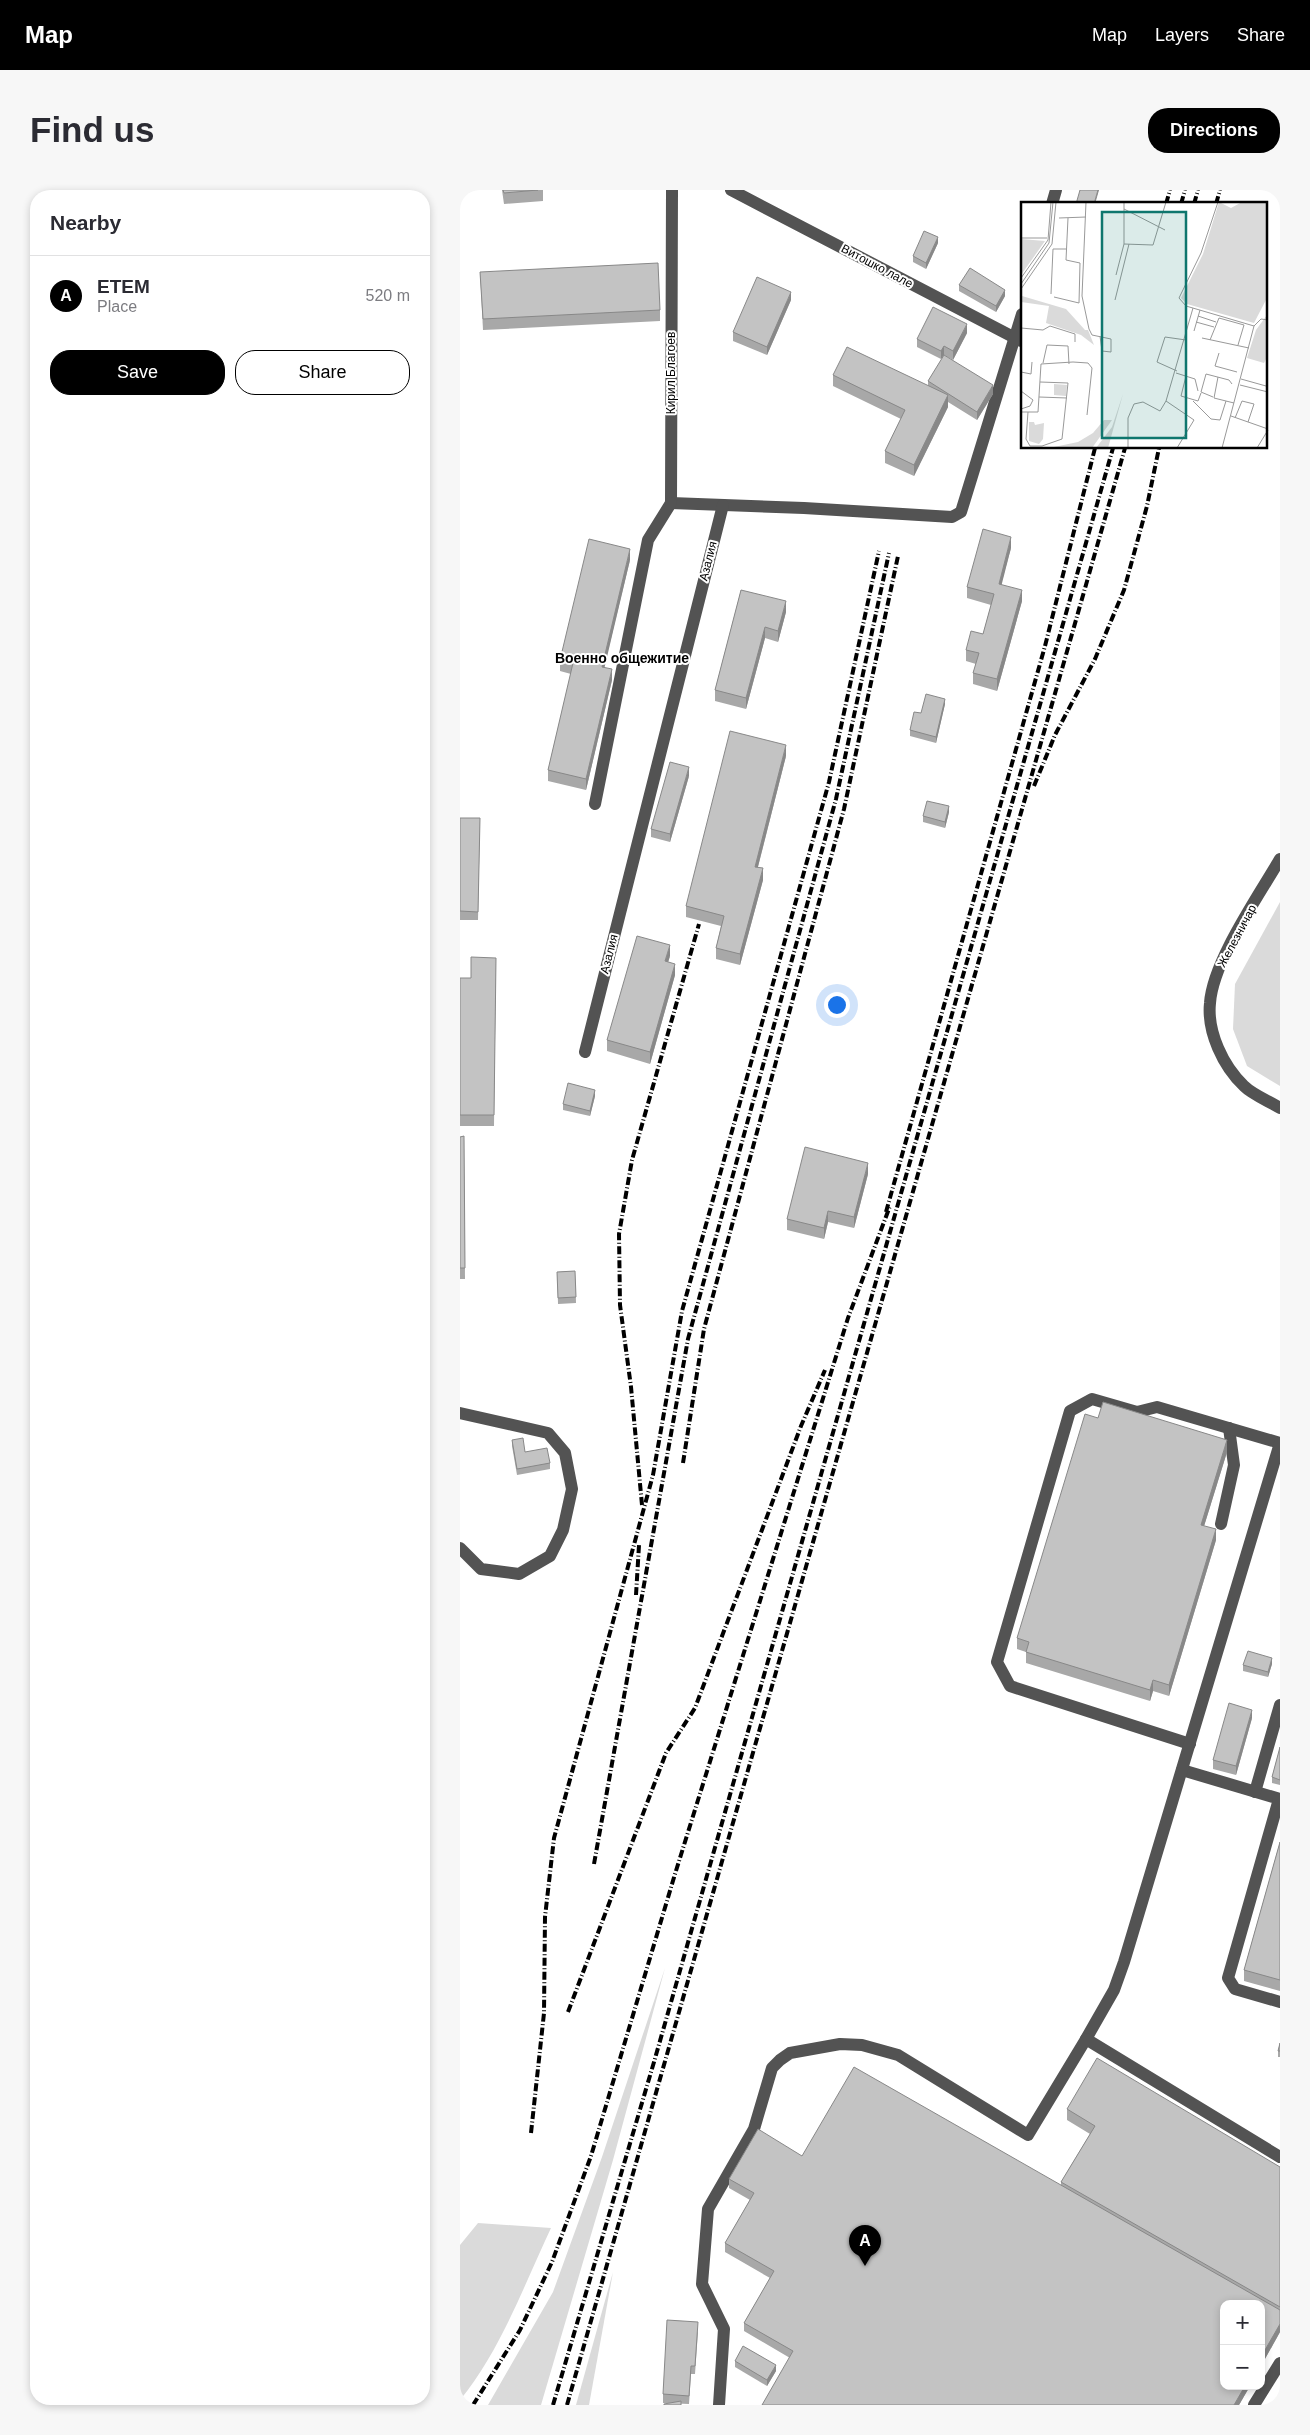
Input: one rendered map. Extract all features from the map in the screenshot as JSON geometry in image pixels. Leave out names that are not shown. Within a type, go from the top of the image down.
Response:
[{"type":"street","name":"Кирил Благоев","points":[[671,503],[672,190]]},
{"type":"street","name":"Витошко лале","points":[[731,190],[1019,340]]},
{"type":"street","points":[[595,804],[648,540],[671,503],[957,516],[961,512],[1019,340],[1021,323]]},
{"type":"street","name":"Азалия","points":[[585,1052],[723,505]]},
{"type":"street","name":"Железничар","points":[[1280,859],[1222,962],[1209,1004],[1212,1034],[1226,1063],[1244,1087],[1280,1108]]},
{"type":"street","points":[[719,2405],[724,2329],[702,2284],[708,2209],[754,2129],[772,2068],[790,2053],[840,2044],[862,2045],[898,2055],[1028,2135],[1114,1990],[1124,1962],[1190,1744],[1280,1443],[1157,1407],[1137,1412],[1092,1399],[1070,1411],[997,1662],[1010,1686],[1190,1744]]},
{"type":"street","points":[[460,1413],[548,1433],[565,1453],[572,1489],[563,1530],[550,1556],[519,1574],[481,1568],[460,1548]]},
{"type":"street","points":[[1221,1524],[1234,1465],[1229,1428]]},
{"type":"street","points":[[1255,1792],[1280,1705]]},
{"type":"street","points":[[1182,1770],[1280,1799],[1228,1978],[1235,1989],[1280,2002]]},
{"type":"street","points":[[1086,2039],[1280,2157]]},
{"type":"street","points":[[1254,2405],[1280,2363]]},
{"type":"shaded area","points":[[1280,902],[1280,1086],[1247,1066],[1233,1029],[1235,984]]},
{"type":"shaded area","points":[[665,1968],[613,2160],[541,2405],[488,2405],[553,2292],[602,2157]]},
{"type":"shaded area","points":[[478,2223],[551,2228],[500,2339],[475,2381],[460,2400],[460,2245]]},
{"type":"shaded area","points":[[613,2272],[589,2405],[576,2405]]},
{"type":"building","points":[[503,190],[538,190],[504,193]]},
{"type":"building","points":[[1080,190],[1098,190],[1095,202],[1077,202]]},
{"type":"building","points":[[924,231],[938,237],[926,263],[913,256]]},
{"type":"building","points":[[658,263],[660,310],[483,319],[480,272]]},
{"type":"building","points":[[970,268],[1005,290],[996,306],[959,285]]},
{"type":"building","points":[[757,277],[791,292],[767,347],[733,332]]},
{"type":"building","points":[[933,307],[967,324],[953,351],[944,346],[941,351],[917,339]]},
{"type":"building","points":[[847,347],[948,395],[914,465],[885,451],[905,410],[833,375]]},
{"type":"building","points":[[944,355],[993,385],[977,412],[928,381]]},
{"type":"building","points":[[983,529],[1011,537],[999,584],[1022,590],[997,679],[973,673],[979,653],[966,650],[971,631],[983,634],[994,594],[967,587]]},
{"type":"building","points":[[589,539],[630,549],[602,667],[612,669],[586,779],[548,770],[573,663],[560,660]]},
{"type":"building","points":[[741,590],[786,601],[778,631],[765,627],[746,698],[715,690]]},
{"type":"building","points":[[926,694],[945,699],[936,737],[910,730],[914,712],[921,713]]},
{"type":"building","points":[[730,731],[786,745],[755,867],[763,868],[740,954],[716,948],[724,916],[686,906]]},
{"type":"building","points":[[670,762],[689,767],[670,834],[651,829]]},
{"type":"building","points":[[927,801],[949,806],[945,822],[923,816]]},
{"type":"building","points":[[460,818],[480,818],[478,912],[460,911]]},
{"type":"building","points":[[637,936],[670,945],[665,961],[675,964],[650,1052],[607,1040]]},
{"type":"building","points":[[471,957],[496,958],[494,1115],[460,1115],[460,978],[471,978]]},
{"type":"building","points":[[568,1083],[595,1090],[590,1111],[563,1104]]},
{"type":"building","points":[[464,1136],[465,1268],[460,1268],[460,1137]]},
{"type":"building","points":[[805,1147],[868,1163],[854,1217],[828,1211],[824,1228],[787,1219]]},
{"type":"building","points":[[575,1271],[576,1297],[558,1298],[557,1272]]},
{"type":"building","points":[[1103,1402],[1227,1440],[1201,1525],[1216,1529],[1169,1685],[1153,1680],[1150,1690],[1026,1652],[1029,1642],[1017,1638],[1085,1414],[1098,1418]]},
{"type":"building","points":[[523,1438],[525,1452],[547,1448],[550,1463],[517,1469],[512,1440]]},
{"type":"building","points":[[1248,1651],[1272,1658],[1268,1672],[1243,1665]]},
{"type":"building","points":[[1229,1703],[1252,1710],[1236,1766],[1213,1760]]},
{"type":"building","points":[[1280,1747],[1280,1780],[1272,1777]]},
{"type":"building","points":[[1280,1842],[1280,1980],[1244,1970]]},
{"type":"building","points":[[1097,2058],[1280,2167],[1280,2307],[1061,2182],[1095,2126],[1067,2109]]},
{"type":"building","points":[[854,2067],[1262,2300],[1220,2300],[1220,2390],[1243,2390],[1234,2405],[762,2405],[793,2351],[744,2323],[774,2271],[725,2243],[754,2193],[729,2179],[758,2129],[802,2156]]},
{"type":"building","points":[[1265,2301],[1280,2310],[1280,2324],[1265,2350]]},
{"type":"building","points":[[667,2320],[698,2322],[695,2366],[691,2366],[689,2396],[663,2394]]},
{"type":"building","points":[[743,2346],[776,2365],[767,2380],[735,2361]]},
{"type":"building","points":[[681,2401],[681,2405],[664,2405],[664,2404]]},
{"type":"railway","points":[[1167,202],[1170,190]]},
{"type":"railway","points":[[1182,202],[1185,190]]},
{"type":"railway","points":[[1195,202],[1198,190]]},
{"type":"railway","points":[[1217,202],[1220,190]]},
{"type":"railway","points":[[886,1212],[1045,646],[1095,449]]},
{"type":"railway","points":[[553,2405],[654,2062],[1113,449]]},
{"type":"railway","points":[[567,2405],[1125,449]]},
{"type":"railway","points":[[1034,786],[1055,735],[1095,659],[1124,590],[1147,506],[1159,449]]},
{"type":"railway","points":[[531,2133],[544,2013],[545,1917],[554,1838],[653,1475],[682,1311],[829,782],[879,551]]},
{"type":"railway","points":[[594,1864],[688,1339],[836,799],[889,553]]},
{"type":"railway","points":[[683,1463],[704,1329],[844,809],[898,556]]},
{"type":"railway","points":[[642,1505],[631,1387],[620,1305],[619,1234],[632,1160],[699,924]]},
{"type":"railway","points":[[473,2405],[520,2330],[552,2262],[591,2156],[675,1874],[848,1318],[890,1206]]},
{"type":"railway","points":[[568,2012],[666,1753],[695,1708],[801,1426],[825,1370]]},
{"type":"railway","points":[[636,1595],[639,1545]]},
{"type":"place","name":"ЕТЕМ","points":[[865,2266]]},
{"type":"district","name":"Военно общежитие","points":[[622,658]]}]
